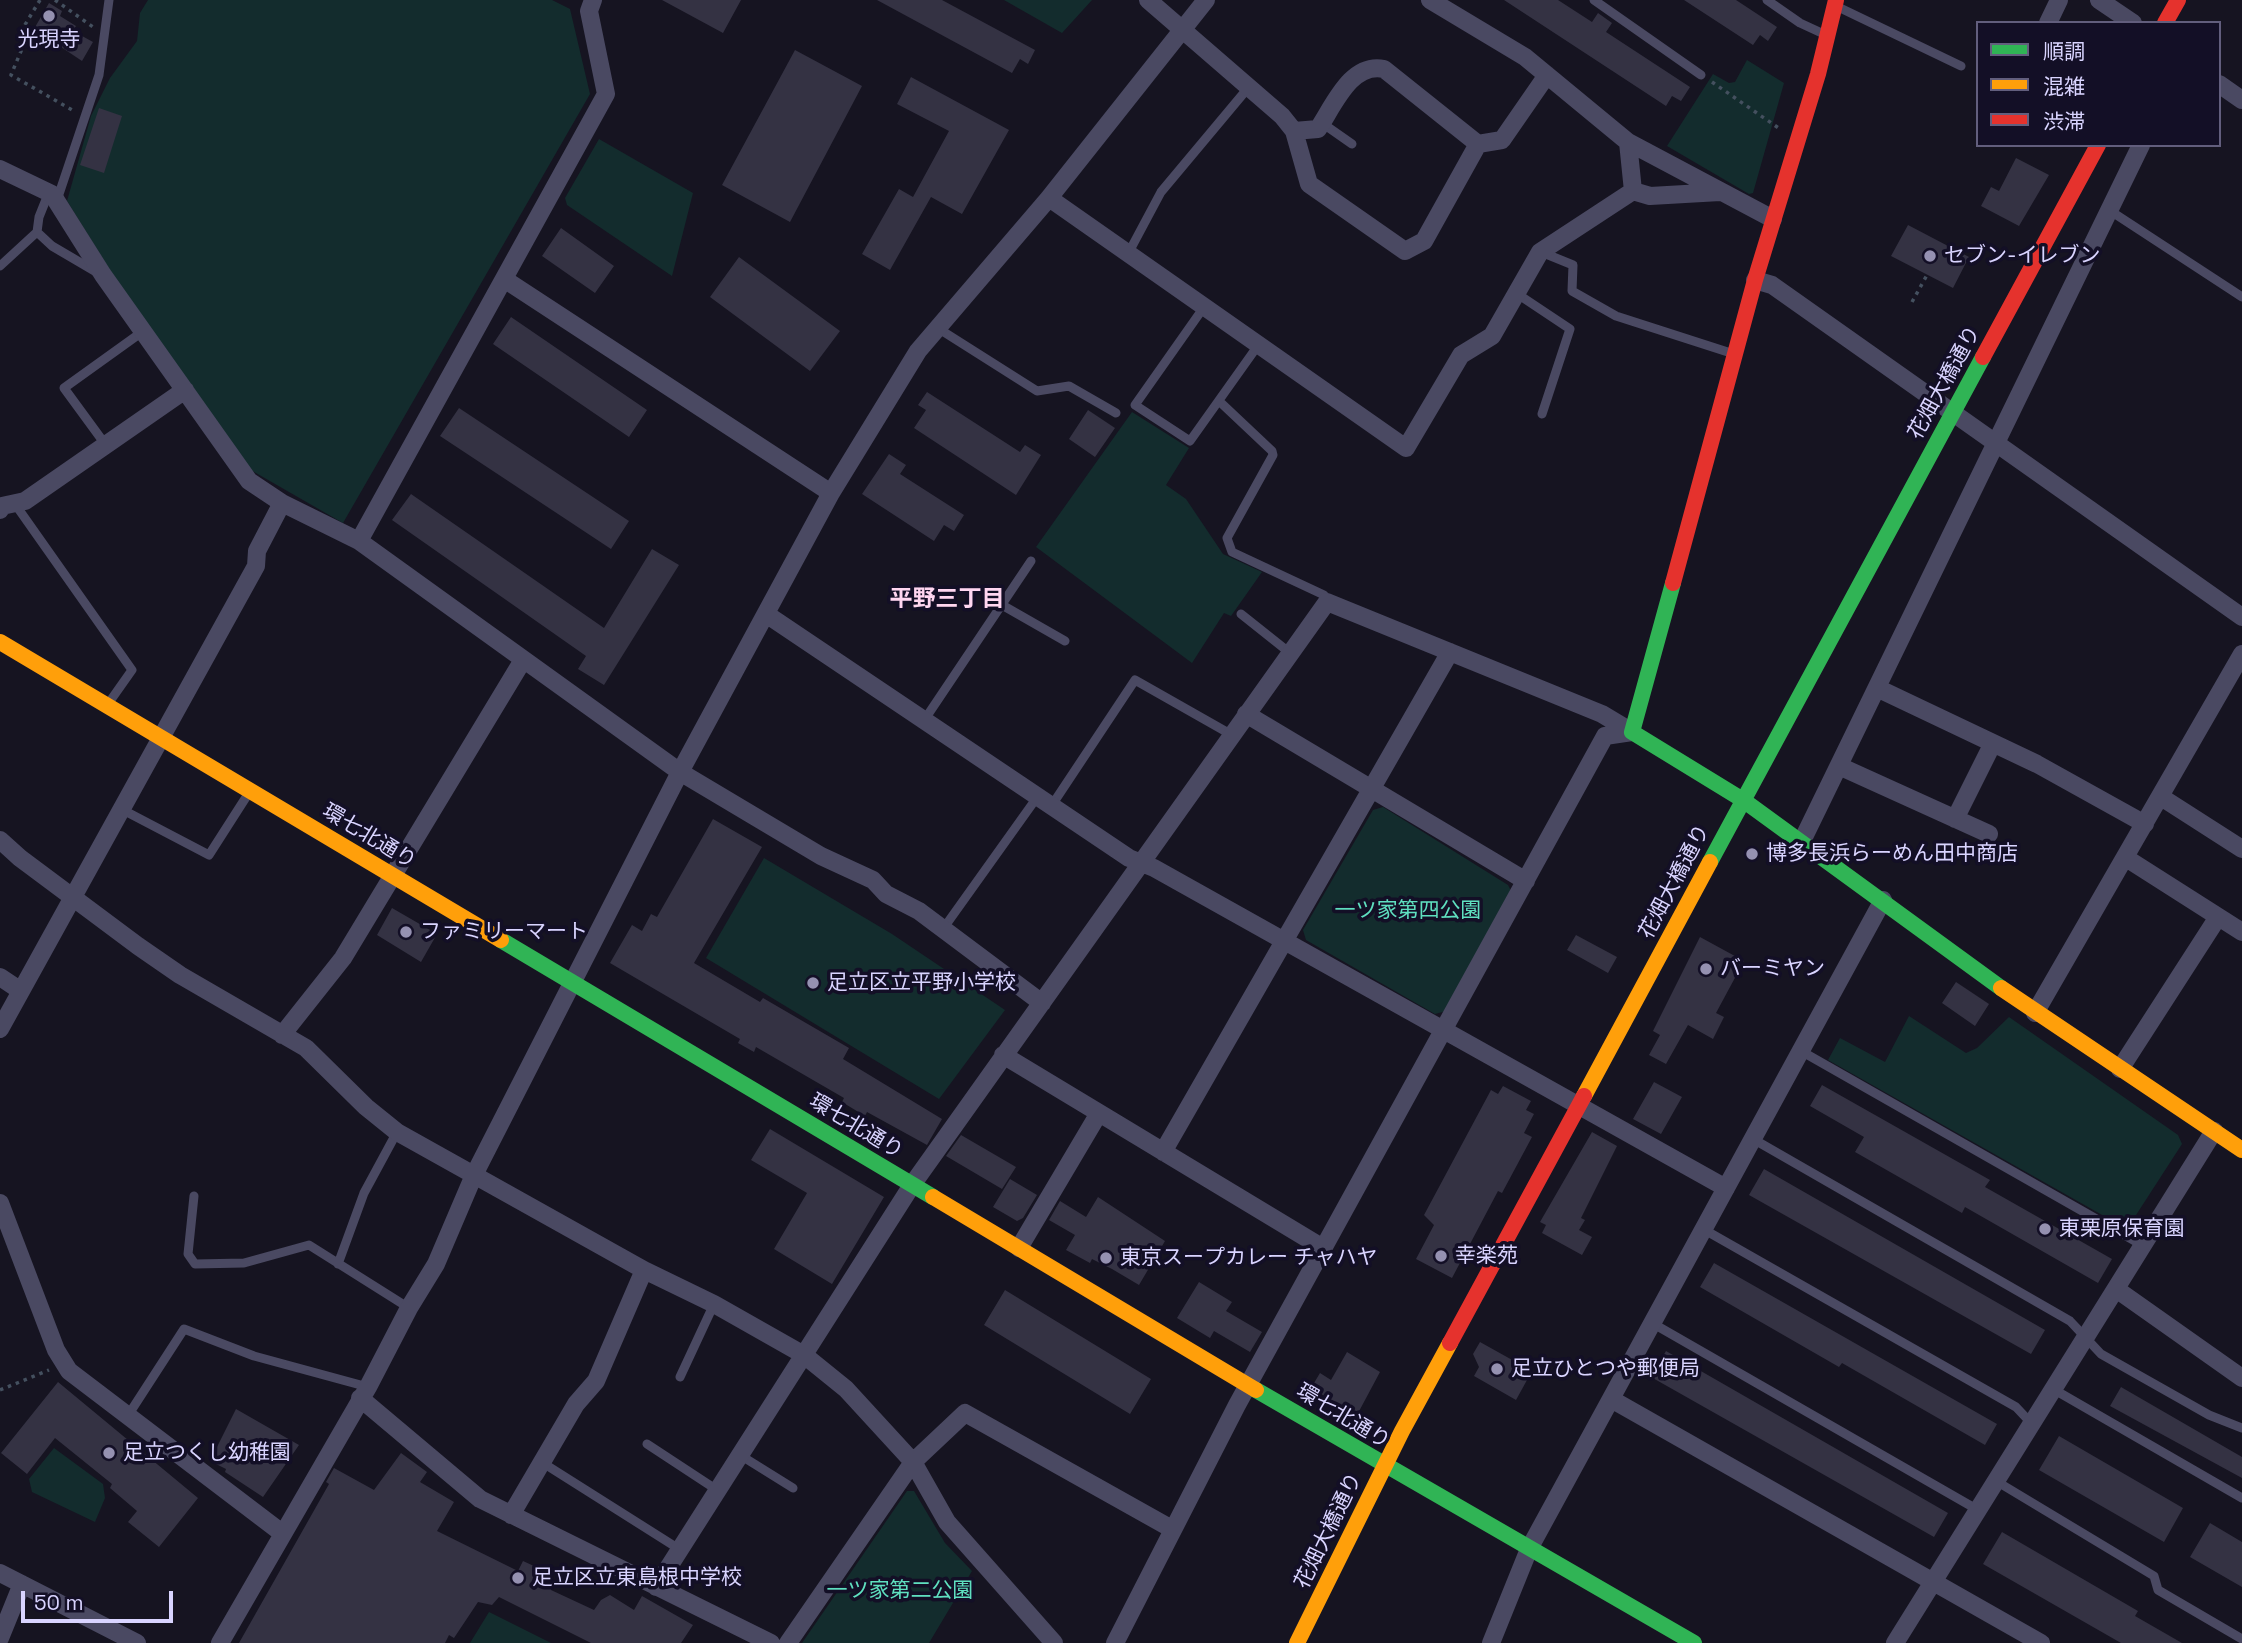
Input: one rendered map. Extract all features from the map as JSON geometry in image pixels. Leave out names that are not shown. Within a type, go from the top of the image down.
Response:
[{"type":"street","points":[[359,541],[606,94],[589,11],[593,0]]},
{"type":"street","points":[[1148,0],[1294,131],[1309,184],[1405,251],[1423,241],[1478,144]]},
{"type":"street","points":[[220,1643],[436,1264],[474,1175],[680,772],[831,493],[905,371],[936,327],[1049,198],[1206,0]]},
{"type":"street","points":[[1427,0],[1525,57],[1628,142],[1773,219]]},
{"type":"street","points":[[2049,21],[2059,0]]},
{"type":"street","points":[[2099,0],[2130,21]]},
{"type":"street","points":[[2166,21],[2178,0]]},
{"type":"street","points":[[1632,732],[1737,355],[1755,280],[1828,36],[1835,3]]},
{"type":"street","points":[[1294,131],[1318,129],[1357,71],[1371,66],[1384,69],[1478,144],[1502,140],[1548,75]]},
{"type":"street","points":[[2221,85],[2242,100]]},
{"type":"street","points":[[1628,142],[1633,191]]},
{"type":"street","name":"花畑大橋通り","points":[[1297,1643],[1384,1466],[2097,147]]},
{"type":"street","points":[[1802,841],[2140,147]]},
{"type":"street","points":[[0,169],[52,197],[142,332],[249,481],[282,503],[359,541],[680,772],[821,856],[873,880],[886,894],[919,911],[1042,1003]]},
{"type":"street","points":[[1049,198],[1406,448],[1461,355],[1492,336],[1540,252],[1633,191],[1650,196],[1720,192]]},
{"type":"street","points":[[503,279],[831,493]]},
{"type":"street","points":[[1755,280],[1772,285],[2242,617]]},
{"type":"street","points":[[8,507],[25,501],[185,390]]},
{"type":"street","points":[[0,1029],[256,566],[257,551],[282,503]]},
{"type":"street","points":[[656,1587],[912,1185],[1327,602],[1602,714],[1744,800],[2035,1013],[2242,1150]]},
{"type":"street","points":[[766,614],[1141,864],[1154,868],[1726,1188]]},
{"type":"street","name":"環七北通り","points":[[0,642],[1384,1466],[1694,1643]]},
{"type":"street","points":[[1163,1152],[1450,652]]},
{"type":"street","points":[[2035,1013],[2242,654]]},
{"type":"street","points":[[282,1035],[343,958],[523,660]]},
{"type":"street","points":[[1877,688],[1993,743],[2145,824]]},
{"type":"street","points":[[1246,714],[1527,881]]},
{"type":"street","points":[[1115,1643],[1248,1385],[1605,736],[1632,732]]},
{"type":"street","points":[[1955,819],[1993,743]]},
{"type":"street","points":[[1839,766],[1989,834]]},
{"type":"street","points":[[2161,797],[2242,849]]},
{"type":"street","points":[[0,840],[19,858],[180,975],[306,1048],[366,1107],[397,1132],[644,1270],[714,1304],[804,1355],[846,1389],[913,1462],[947,1522],[1054,1643]]},
{"type":"street","points":[[2126,858],[2242,932]]},
{"type":"street","points":[[1491,1643],[1529,1549],[1883,900]]},
{"type":"street","points":[[2120,1069],[2218,917]]},
{"type":"street","points":[[0,977],[22,990]]},
{"type":"street","points":[[1003,1055],[1323,1248]]},
{"type":"street","points":[[1019,1248],[1099,1113]]},
{"type":"street","points":[[1895,1643],[2214,1131]]},
{"type":"street","points":[[0,1203],[56,1350],[69,1371],[282,1533]]},
{"type":"street","points":[[511,1515],[576,1404],[596,1381],[644,1270]]},
{"type":"street","points":[[2116,1289],[2242,1378]]},
{"type":"street","points":[[364,1392],[480,1499],[771,1643]]},
{"type":"street","points":[[1611,1399],[2041,1643]]},
{"type":"street","points":[[788,1643],[913,1462],[965,1413],[1172,1529]]},
{"type":"street","points":[[0,1573],[138,1643]]},
{"type":"street","points":[[0,1638],[22,1584]]},
{"type":"lane","points":[[0,267],[37,232],[39,217],[52,197],[85,117],[107,37],[109,0]]},
{"type":"lane","points":[[1594,0],[1701,75]]},
{"type":"lane","points":[[1767,0],[1800,23],[1828,36]]},
{"type":"lane","points":[[1835,3],[1961,66]]},
{"type":"lane","points":[[1129,252],[1161,192],[1248,88]]},
{"type":"lane","points":[[1322,123],[1352,144]]},
{"type":"lane","points":[[2109,210],[2242,297]]},
{"type":"lane","points":[[37,232],[52,246],[103,275]]},
{"type":"lane","points":[[1540,252],[1573,265],[1572,291],[1616,316],[1737,355]]},
{"type":"lane","points":[[1516,293],[1570,329],[1542,414]]},
{"type":"lane","points":[[1204,307],[1135,405],[1190,441],[1259,344]]},
{"type":"lane","points":[[936,327],[1037,391],[1069,386],[1116,413]]},
{"type":"lane","points":[[105,444],[64,388],[142,332]]},
{"type":"lane","points":[[1219,401],[1272,451],[1273,455],[1227,538],[1232,552],[1324,595],[1327,602]]},
{"type":"lane","points":[[8,507],[132,670],[107,705]]},
{"type":"lane","points":[[925,719],[1031,561]]},
{"type":"lane","points":[[1002,604],[1065,641]]},
{"type":"lane","points":[[1241,614],[1290,653]]},
{"type":"lane","points":[[943,929],[1135,680],[1232,734]]},
{"type":"lane","points":[[123,810],[209,855],[250,791]]},
{"type":"lane","points":[[1801,1051],[2142,1245]]},
{"type":"lane","points":[[338,1264],[364,1193],[397,1132]]},
{"type":"lane","points":[[1753,1139],[2070,1321],[2101,1354],[2209,1415],[2242,1428]]},
{"type":"lane","points":[[194,1196],[188,1254],[195,1264],[244,1263],[301,1244],[320,1250],[409,1308]]},
{"type":"lane","points":[[1703,1229],[2016,1407],[2032,1424]]},
{"type":"lane","points":[[680,1377],[714,1304]]},
{"type":"lane","points":[[1652,1323],[1978,1510]]},
{"type":"lane","points":[[127,1417],[184,1329],[254,1356],[364,1392]]},
{"type":"lane","points":[[2053,1389],[2242,1498]]},
{"type":"lane","points":[[647,1444],[717,1490]]},
{"type":"lane","points":[[740,1455],[793,1488]]},
{"type":"lane","points":[[542,1463],[679,1549]]},
{"type":"lane","points":[[1996,1481],[2154,1576],[2158,1590],[2242,1639]]},
{"type":"path","points":[[40,0],[23,28],[29,32],[11,75],[85,117]]},
{"type":"path","points":[[55,0],[107,37]]},
{"type":"path","points":[[1701,75],[1784,132]]},
{"type":"path","points":[[1912,302],[1927,275]]},
{"type":"path","points":[[0,1390],[64,1364]]},
{"type":"green space","points":[[148,0],[552,0],[570,9],[590,94],[343,523],[249,469],[124,293],[67,201],[91,116],[110,78],[137,41],[140,13]]},
{"type":"green space","points":[[1004,0],[1092,0],[1062,33]]},
{"type":"green space","points":[[1747,60],[1784,83],[1753,193],[1749,194],[1667,146],[1713,74],[1729,83],[1735,82]]},
{"type":"green space","points":[[599,139],[693,193],[672,276],[567,205],[565,198]]},
{"type":"green space","points":[[1132,412],[1189,448],[1166,485],[1186,499],[1223,554],[1262,572],[1231,616],[1224,613],[1192,663],[1036,547]]},
{"type":"green space","name":"一ツ家第四公園","points":[[1383,807],[1508,885],[1512,893],[1446,1011],[1435,1014],[1306,940],[1303,930],[1373,810]]},
{"type":"green space","points":[[764,858],[892,934],[1005,1010],[939,1099],[706,958]]},
{"type":"green space","points":[[1909,1016],[1966,1053],[1977,1048],[2009,1017],[2178,1135],[2182,1144],[2127,1229],[1828,1060],[1840,1038],[1885,1062]]},
{"type":"green space","points":[[54,1448],[103,1484],[105,1498],[95,1522],[32,1492],[29,1479]]},
{"type":"green space","name":"一ツ家第二公園","points":[[907,1491],[914,1491],[945,1543],[972,1571],[929,1643],[802,1643]]},
{"type":"green space","points":[[489,1612],[551,1643],[470,1643]]},
{"type":"building","points":[[662,0],[741,0],[723,33]]},
{"type":"building","points":[[877,0],[942,0],[1035,50],[1028,64],[1020,59],[1012,73]]},
{"type":"building","points":[[1504,0],[1558,0],[1592,22],[1598,13],[1612,23],[1606,32],[1690,87],[1681,101],[1672,96],[1666,106]]},
{"type":"building","points":[[1684,0],[1736,0],[1777,27],[1768,41],[1760,35],[1753,45]]},
{"type":"building","points":[[49,3],[62,11],[60,16],[76,26],[73,31],[93,42],[82,61],[34,29]]},
{"type":"building","points":[[795,50],[862,86],[790,222],[722,185]]},
{"type":"building","points":[[911,77],[1009,130],[962,214],[931,197],[890,270],[862,254],[899,189],[913,197],[949,131],[897,104]]},
{"type":"building","points":[[99,108],[122,116],[104,173],[80,165]]},
{"type":"building","points":[[2016,158],[2049,175],[2019,226],[1981,206],[1991,187],[1999,191]]},
{"type":"building","name":"セブン-イレブン","points":[[1908,225],[1969,257],[1953,288],[1891,256]]},
{"type":"building","points":[[561,228],[614,266],[595,293],[542,256]]},
{"type":"building","points":[[739,257],[840,331],[810,371],[710,297]]},
{"type":"building","points":[[511,317],[647,410],[629,437],[493,344]]},
{"type":"building","points":[[927,392],[1020,452],[1025,445],[1041,455],[1016,495],[914,428],[926,410],[918,405]]},
{"type":"building","points":[[459,408],[629,521],[611,549],[440,436]]},
{"type":"building","points":[[1088,410],[1115,428],[1095,457],[1069,439]]},
{"type":"building","points":[[889,454],[906,465],[900,474],[964,515],[954,531],[944,525],[934,541],[862,494]]},
{"type":"building","points":[[411,494],[604,628],[652,549],[679,565],[604,685],[578,669],[586,656],[392,520]]},
{"type":"building","points":[[713,819],[762,847],[694,963],[760,1002],[763,998],[849,1048],[843,1059],[942,1119],[927,1145],[867,1112],[865,1116],[842,1102],[844,1098],[756,1047],[754,1052],[738,1043],[740,1039],[610,963],[632,925],[642,931],[651,914],[657,917]]},
{"type":"building","points":[[392,908],[437,934],[421,962],[377,935]]},
{"type":"building","points":[[1576,935],[1617,957],[1608,973],[1567,950]]},
{"type":"building","points":[[1700,937],[1744,961],[1716,1013],[1724,1017],[1713,1039],[1688,1025],[1666,1064],[1649,1055],[1660,1035],[1653,1031]]},
{"type":"building","points":[[1956,982],[1989,1004],[1975,1026],[1942,1003]]},
{"type":"building","points":[[1654,1082],[1682,1097],[1661,1134],[1633,1119]]},
{"type":"building","points":[[1822,1085],[1990,1180],[1985,1187],[2112,1259],[2098,1283],[1965,1207],[1962,1213],[1855,1152],[1864,1137],[1810,1106]]},
{"type":"building","points":[[1503,1086],[1531,1101],[1526,1110],[1534,1114],[1524,1133],[1532,1137],[1502,1193],[1498,1191],[1452,1278],[1416,1259],[1434,1225],[1424,1215],[1491,1090],[1498,1094]]},
{"type":"building","points":[[770,1129],[884,1197],[832,1284],[774,1249],[807,1193],[751,1160]]},
{"type":"building","points":[[1592,1132],[1617,1146],[1581,1218],[1585,1220],[1579,1230],[1592,1237],[1582,1255],[1542,1233],[1546,1225],[1540,1222]]},
{"type":"building","points":[[961,1135],[1016,1167],[1002,1189],[946,1156]]},
{"type":"building","points":[[1764,1169],[2045,1330],[2031,1354],[1749,1195]]},
{"type":"building","points":[[1010,1179],[1037,1195],[1023,1218],[1017,1221],[993,1207]]},
{"type":"building","points":[[1098,1197],[1165,1241],[1139,1285],[1092,1259],[1090,1263],[1066,1250],[1075,1235],[1049,1220],[1060,1201],[1086,1217]]},
{"type":"building","points":[[1714,1263],[1997,1424],[1985,1445],[1842,1363],[1839,1367],[1700,1287]]},
{"type":"building","points":[[1199,1282],[1232,1302],[1226,1311],[1262,1332],[1250,1352],[1214,1331],[1210,1338],[1177,1318]]},
{"type":"building","points":[[1005,1290],[1151,1379],[1130,1414],[984,1325]]},
{"type":"building","points":[[1480,1342],[1532,1371],[1516,1400],[1474,1376],[1479,1367],[1473,1354]]},
{"type":"building","points":[[1666,1351],[1948,1513],[1934,1537],[1651,1377]]},
{"type":"building","points":[[1347,1352],[1380,1372],[1357,1415],[1311,1388],[1320,1373],[1331,1380]]},
{"type":"building","points":[[58,1382],[198,1498],[159,1547],[128,1522],[137,1511],[110,1488],[112,1484],[55,1438],[27,1474],[1,1453]]},
{"type":"building","points":[[2121,1387],[2242,1457],[2242,1478],[2110,1406]]},
{"type":"building","points":[[236,1409],[299,1445],[263,1497],[225,1472],[226,1469],[210,1461]]},
{"type":"building","points":[[2059,1436],[2183,1508],[2164,1542],[2039,1470]]},
{"type":"building","points":[[401,1453],[427,1472],[420,1482],[454,1502],[437,1531],[518,1571],[523,1561],[547,1572],[543,1581],[551,1585],[551,1590],[594,1610],[601,1600],[610,1595],[634,1610],[642,1596],[693,1625],[681,1643],[591,1643],[499,1597],[492,1605],[478,1602],[454,1638],[449,1635],[445,1643],[239,1643],[329,1484],[326,1482],[334,1468],[374,1490]]},
{"type":"building","points":[[2210,1523],[2242,1542],[2242,1587],[2190,1557]]},
{"type":"building","points":[[2002,1532],[2138,1611],[2135,1616],[2182,1643],[2121,1643],[1983,1564]]},
{"type":"traffic: fast","points":[[1710,862],[1983,357]]},
{"type":"traffic: fast","points":[[1673,583],[1632,732],[1743,800],[2001,988]]},
{"type":"traffic: fast","points":[[501,940],[933,1197]]},
{"type":"traffic: fast","points":[[1256,1390],[1694,1643]]},
{"type":"traffic: slow","points":[[0,642],[501,940]]},
{"type":"traffic: slow","points":[[1584,1096],[1710,862]]},
{"type":"traffic: slow","points":[[2001,988],[2242,1150]]},
{"type":"traffic: slow","points":[[933,1197],[1256,1390]]},
{"type":"traffic: slow","points":[[1297,1643],[1402,1431],[1450,1343]]},
{"type":"traffic: jam","points":[[1673,583],[1755,280],[1818,74],[1836,0]]},
{"type":"traffic: jam","points":[[2166,21],[2178,0]]},
{"type":"traffic: jam","points":[[1983,357],[2097,147]]},
{"type":"traffic: jam","points":[[1450,1343],[1584,1096]]},
{"type":"place","name":"光現寺","points":[[49,16]]},
{"type":"place","name":"セブン-イレブン","points":[[1930,256]]},
{"type":"place","name":"博多長浜らーめん田中商店","points":[[1752,854]]},
{"type":"place","name":"ファミリーマート","points":[[406,932]]},
{"type":"place","name":"バーミヤン","points":[[1706,969]]},
{"type":"place","name":"足立区立平野小学校","points":[[813,983]]},
{"type":"place","name":"東栗原保育園","points":[[2045,1229]]},
{"type":"place","name":"幸楽苑","points":[[1441,1256]]},
{"type":"place","name":"東京スープカレー チャハヤ","points":[[1106,1258]]},
{"type":"place","name":"足立ひとつや郵便局","points":[[1497,1369]]},
{"type":"place","name":"足立つくし幼稚園","points":[[109,1453]]},
{"type":"place","name":"足立区立東島根中学校","points":[[518,1578]]},
{"type":"district","name":"平野三丁目","points":[[947,600]]}]
